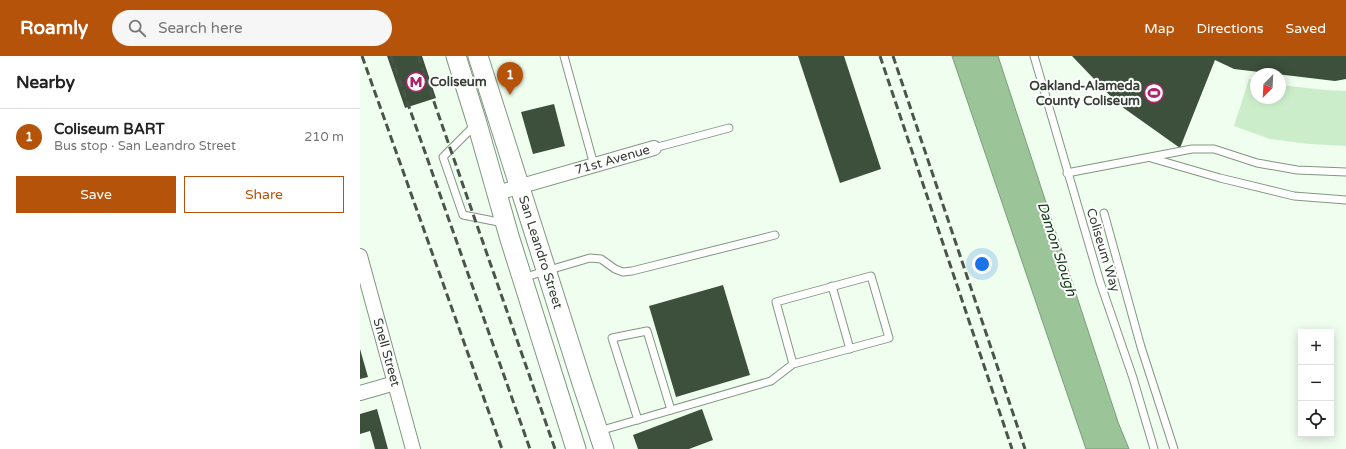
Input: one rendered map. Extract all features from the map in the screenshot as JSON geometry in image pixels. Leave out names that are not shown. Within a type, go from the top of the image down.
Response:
[{"type":"main road","name":"San Leandro Street","points":[[456,56],[477,123],[505,223],[576,449]]},
{"type":"main road","name":"San Leandro Street","points":[[478,56],[601,440]]},
{"type":"street","name":"71st Avenue","points":[[497,193],[654,148]]},
{"type":"street","name":"Snell Street","points":[[360,256],[413,449]]},
{"type":"street","points":[[360,393],[395,383]]},
{"type":"lane","points":[[564,56],[594,165]]},
{"type":"lane","name":"Coliseum Way","points":[[1034,56],[1100,282],[1133,378],[1154,449]]},
{"type":"lane","points":[[477,123],[443,157],[463,215],[505,223]]},
{"type":"lane","name":"71st Avenue","points":[[654,148],[729,128]]},
{"type":"lane","points":[[1067,173],[1192,149],[1214,149],[1257,163],[1297,170],[1346,172]]},
{"type":"lane","points":[[1150,158],[1220,178],[1294,196],[1346,200]]},
{"type":"lane","points":[[1104,213],[1141,347],[1174,449]]},
{"type":"lane","points":[[522,278],[590,258],[601,259],[615,269],[623,272],[632,271],[775,235]]},
{"type":"lane","points":[[601,440],[638,420],[771,381],[793,364],[889,338],[871,276],[776,302],[793,364]]},
{"type":"lane","points":[[832,286],[850,349]]},
{"type":"lane","points":[[638,420],[612,338],[647,331],[671,410]]},
{"type":"shaded area","points":[[1249,79],[1250,104],[1286,104],[1286,86],[1346,91],[1346,146],[1309,144],[1270,139],[1234,126]]},
{"type":"water","name":"Damon Slough","points":[[952,56],[998,56],[1118,422],[1129,449],[1086,449]]},
{"type":"building","points":[[387,56],[422,56],[436,98],[405,108]]},
{"type":"building","points":[[798,56],[844,56],[881,169],[840,183]]},
{"type":"building","name":"Oakland-Alameda County Coliseum","points":[[1072,56],[1346,56],[1346,79],[1335,81],[1286,75],[1286,68],[1250,68],[1250,71],[1234,69],[1215,60],[1180,148],[1118,104]]},
{"type":"building","points":[[554,104],[565,146],[533,154],[521,112]]},
{"type":"building","points":[[723,285],[750,375],[676,397],[649,306]]},
{"type":"building","points":[[360,349],[368,377],[360,379]]},
{"type":"building","points":[[377,409],[388,449],[375,449],[370,431],[360,434],[360,414]]},
{"type":"building","points":[[702,409],[713,440],[689,449],[638,449],[633,435]]},
{"type":"railway","points":[[362,56],[502,449]]},
{"type":"railway","points":[[391,56],[530,449]]},
{"type":"railway","points":[[418,56],[555,449]]},
{"type":"railway","points":[[880,56],[1012,449]]},
{"type":"railway","points":[[893,56],[1025,449]]},
{"type":"place","name":"Coliseum","points":[[416,82]]},
{"type":"place","name":"Oakland-Alameda County Coliseum","points":[[1154,93]]},
{"type":"place","name":"Coliseum BART","points":[[510,95]]}]
